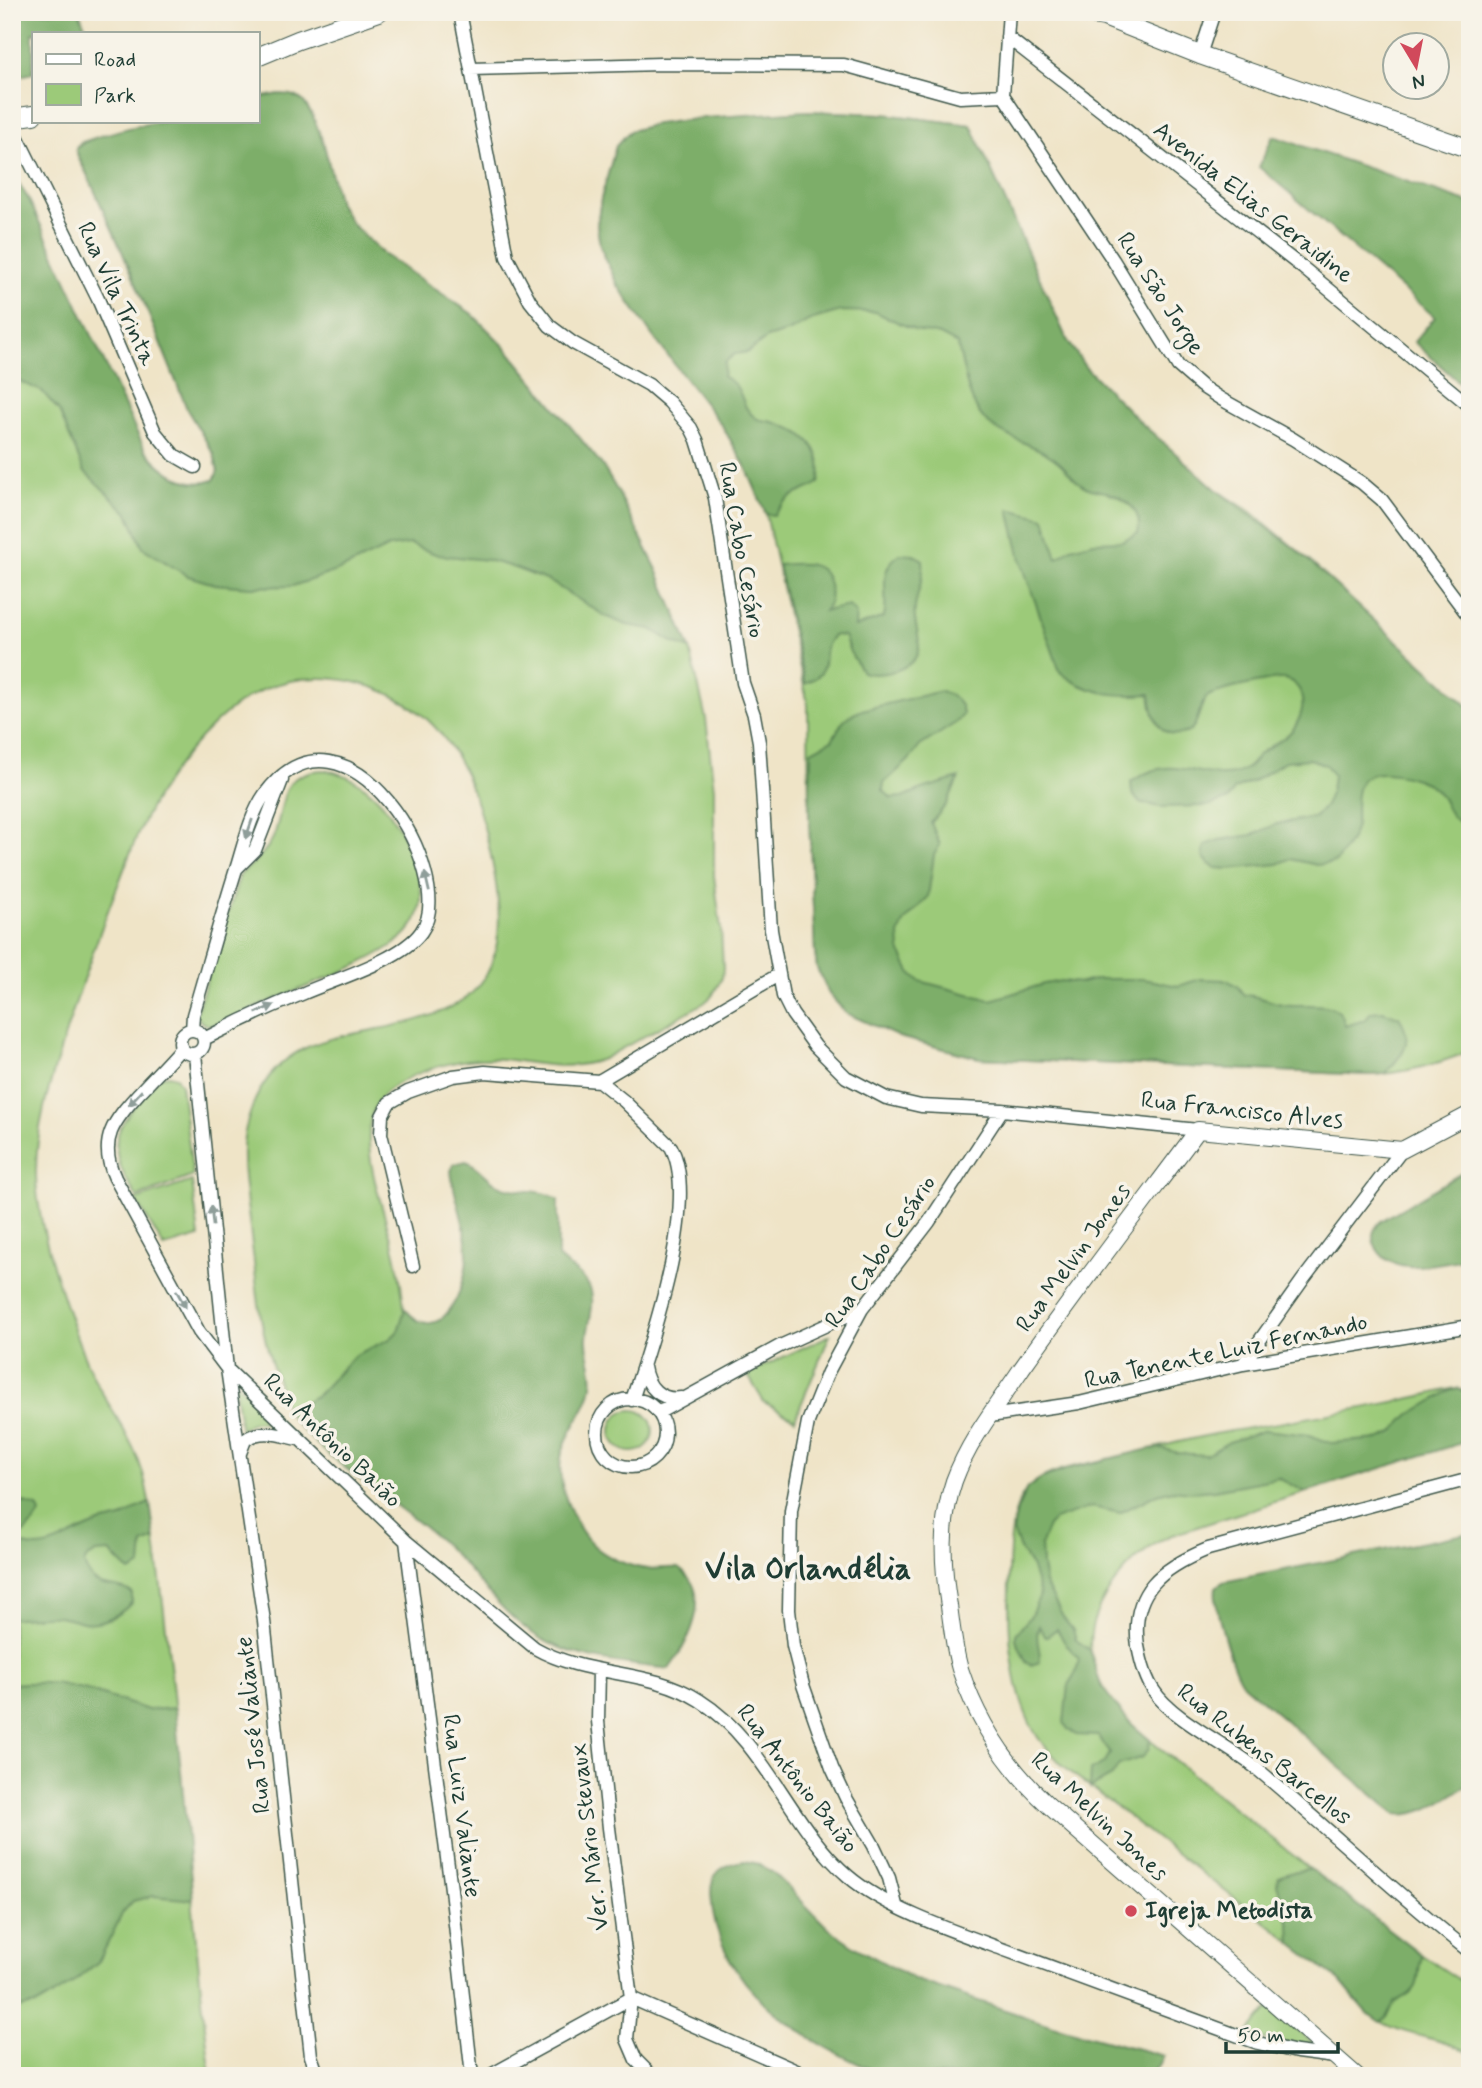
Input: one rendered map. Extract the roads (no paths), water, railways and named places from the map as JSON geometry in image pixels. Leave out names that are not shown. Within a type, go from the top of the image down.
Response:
[{"type":"main road","points":[[259,56],[379,12]]},
{"type":"main road","points":[[1073,12],[1104,17],[1200,55],[1470,149]]},
{"type":"main road","points":[[12,118],[32,115]]},
{"type":"street","name":"Rua Cabo Cesário","points":[[460,12],[508,257],[526,295],[560,335],[660,394],[683,418],[697,440],[715,498],[743,683],[754,715],[759,742],[771,930],[783,996],[792,1014],[815,1046],[846,1077],[871,1091],[921,1106],[1002,1110]]},
{"type":"street","points":[[471,69],[661,64],[844,65],[960,97],[1003,95],[1009,12]]},
{"type":"street","points":[[1200,55],[1214,12]]},
{"type":"street","name":"Avenida Elias Geraidine","points":[[1007,37],[1303,268],[1470,406]]},
{"type":"street","name":"Rua São Jorge","points":[[1003,95],[1113,260],[1178,366],[1201,386],[1293,439],[1362,483],[1382,500],[1470,618]]},
{"type":"street","name":"Rua Vila Trinta","points":[[12,126],[98,299],[155,432],[174,455],[195,467]]},
{"type":"street","points":[[192,1030],[193,1015],[236,869],[258,806],[272,785],[301,766],[323,761],[349,767],[372,782],[390,803],[405,828],[419,856],[429,891],[428,918],[414,940],[387,958],[246,1018],[204,1039]]},
{"type":"street","points":[[413,1266],[381,1134],[382,1116],[389,1103],[436,1081],[470,1073],[599,1081],[778,975]]},
{"type":"street","points":[[192,1030],[199,1032],[204,1039],[203,1046],[195,1054],[187,1053],[181,1048],[181,1037],[192,1030]]},
{"type":"street","name":"Rua Antônio Baião","points":[[181,1048],[116,1120],[108,1140],[108,1158],[115,1178],[199,1332],[227,1369],[406,1541],[535,1648],[570,1665],[663,1683],[684,1690],[712,1708],[737,1732],[757,1757],[834,1863],[850,1878],[896,1905],[943,1927],[1258,2043],[1335,2057]]},
{"type":"street","name":"Rua José Valiante","points":[[195,1054],[227,1369],[264,1621],[311,2056],[318,2076]]},
{"type":"street","points":[[599,1081],[660,1134],[671,1147],[679,1167],[678,1222],[666,1286],[632,1399]]},
{"type":"street","name":"Rua Cabo Cesário","points":[[896,1905],[889,1878],[841,1788],[816,1727],[793,1646],[789,1610],[791,1511],[808,1422],[828,1372],[862,1309],[929,1222],[1002,1110]]},
{"type":"street","name":"Rua Francisco Alves","points":[[1002,1110],[1402,1150]]},
{"type":"street","points":[[1243,1364],[1302,1281],[1402,1150],[1470,1114]]},
{"type":"street","name":"Rua Melvin Jones","points":[[1198,1130],[1058,1317],[968,1450],[948,1499],[943,1547],[945,1584],[959,1667],[972,1701],[987,1730],[1024,1783],[1357,2076]]},
{"type":"street","points":[[658,1413],[780,1346],[862,1309]]},
{"type":"street","name":"Rua Tenente Luiz Fernando","points":[[990,1416],[1079,1403],[1243,1364],[1470,1326]]},
{"type":"street","points":[[644,1364],[648,1381],[657,1393],[671,1399],[688,1396]]},
{"type":"street","points":[[632,1399],[647,1403],[658,1413],[665,1434],[657,1455],[638,1466],[626,1466],[615,1463],[606,1456],[597,1436],[603,1414],[611,1406],[632,1399]]},
{"type":"street","points":[[240,1455],[245,1440],[256,1434],[269,1433],[298,1439]]},
{"type":"street","name":"Rua Rubens Barcellos","points":[[1470,1479],[1208,1549],[1192,1556],[1168,1570],[1147,1588],[1137,1629],[1143,1667],[1159,1698],[1254,1767],[1470,1952]]},
{"type":"street","name":"Rua Luiz Valiante","points":[[406,1541],[472,2076]]},
{"type":"street","name":"Ver. Mário Stevaux","points":[[599,1670],[599,1735],[631,1998],[627,2039],[636,2060],[652,2076]]},
{"type":"street","points":[[489,2076],[631,1998],[808,2076]]},
{"type":"place","name":"Igreja Metodista","points":[[1131,1911]]},
{"type":"district","name":"Vila Orlandélia","points":[[808,1569]]}]
